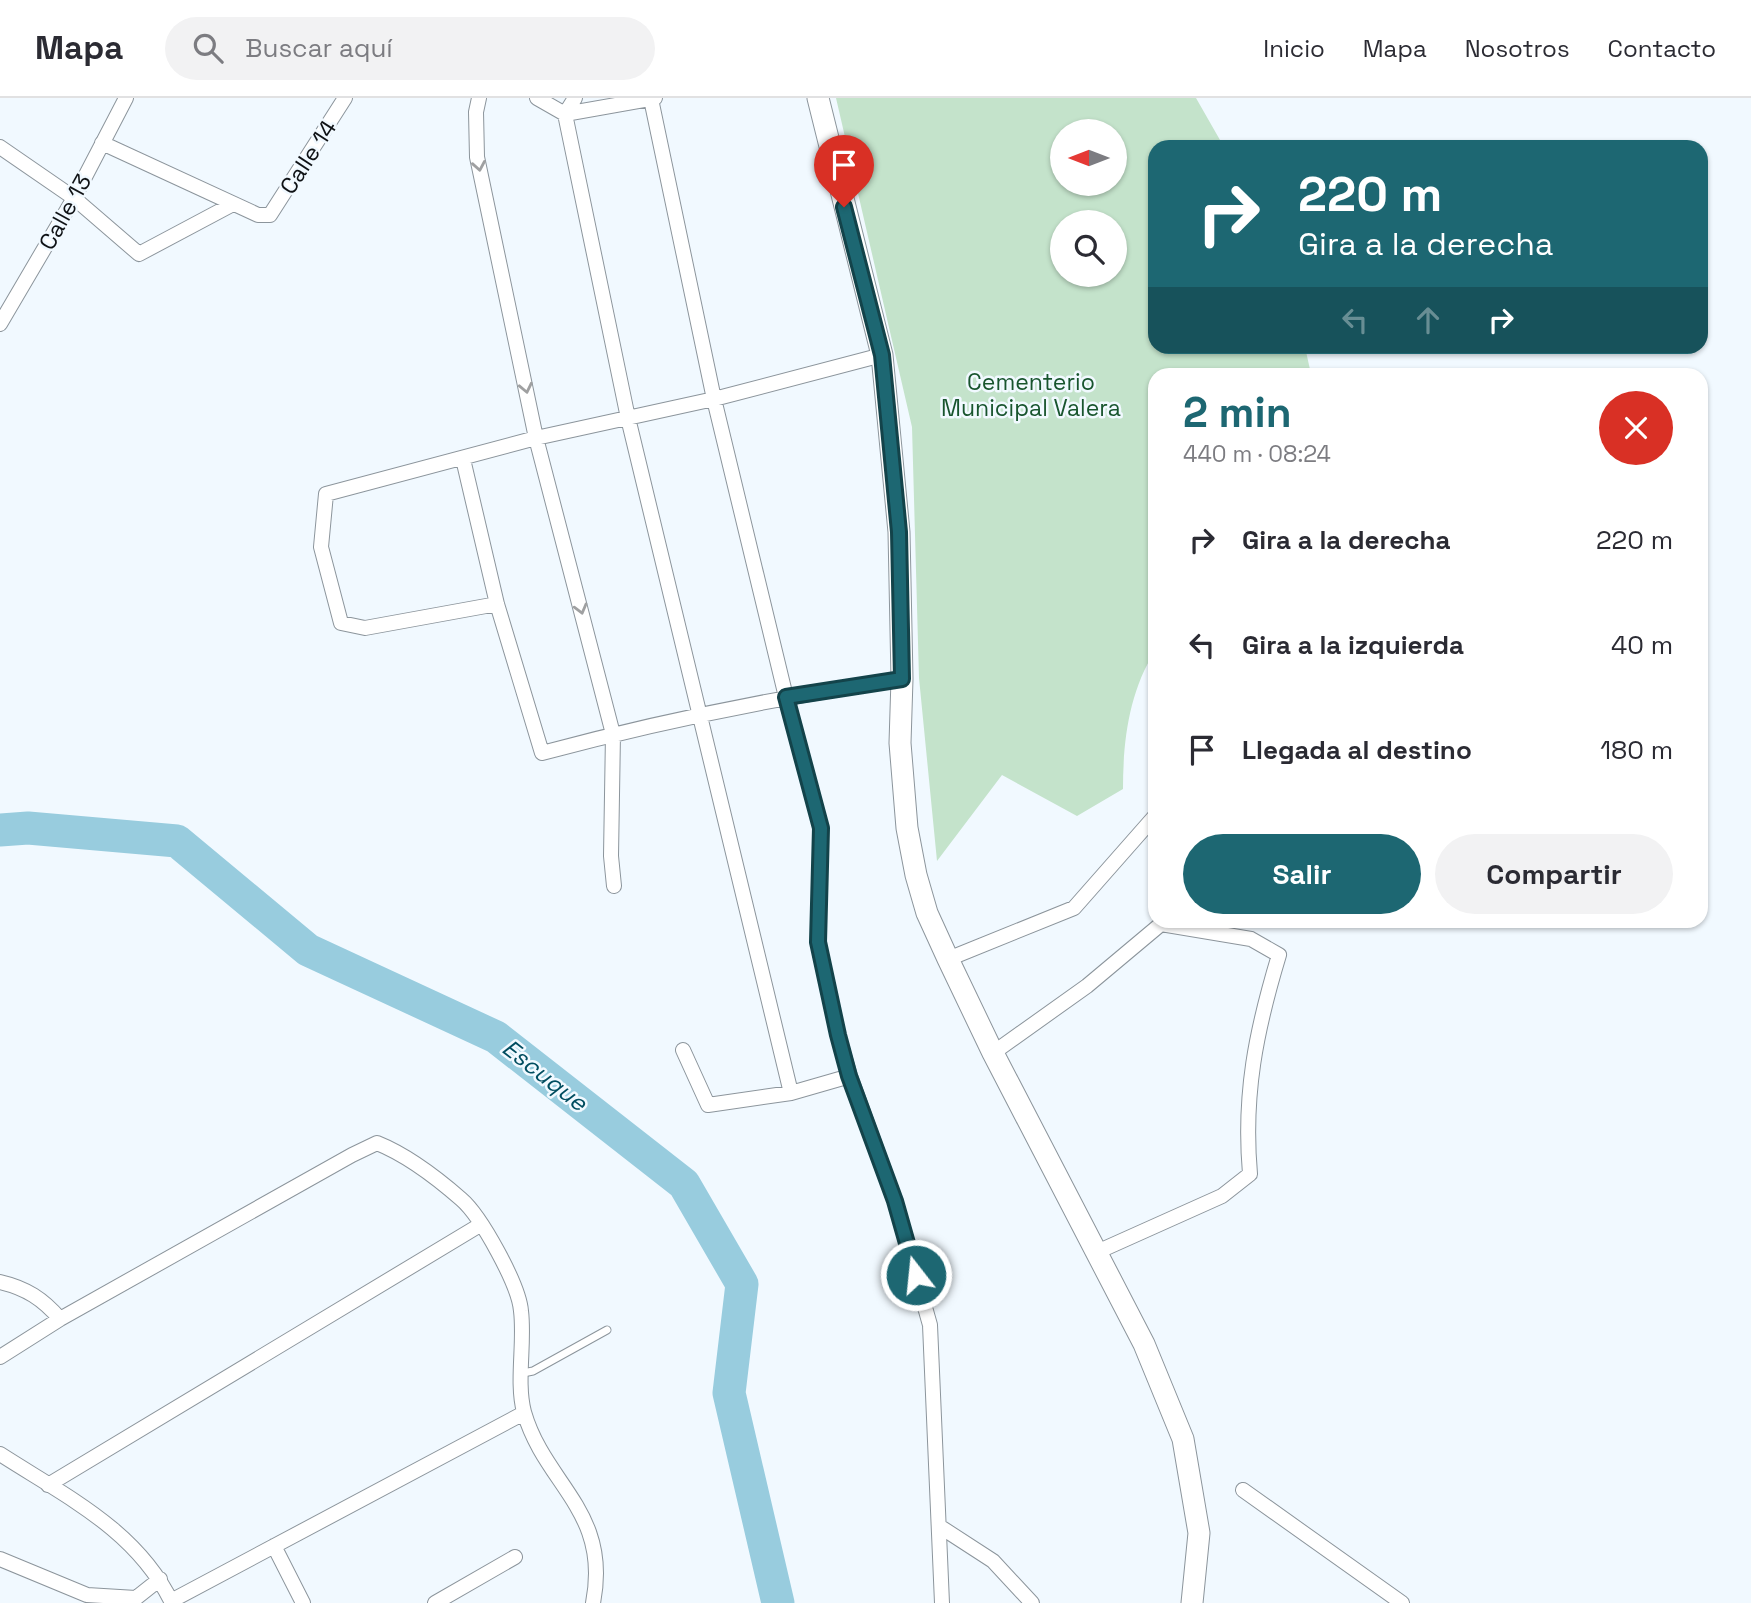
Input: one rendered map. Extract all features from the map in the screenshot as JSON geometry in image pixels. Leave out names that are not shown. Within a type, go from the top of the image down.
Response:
[{"type":"main road","points":[[818,98],[882,355],[899,532],[902,679],[900,743],[907,828],[927,913],[993,1053],[1144,1344],[1183,1439],[1199,1533],[1192,1603]]},
{"type":"street","name":"Calle 13","points":[[0,324],[75,198],[126,98]]},
{"type":"street","name":"Calle 14","points":[[233,204],[258,215],[270,215],[345,98]]},
{"type":"street","points":[[479,98],[476,112],[477,157],[536,438],[613,734],[611,856],[614,886]]},
{"type":"street","points":[[537,98],[565,114],[653,99],[714,399],[786,697],[821,828],[818,942],[849,1076],[895,1201],[930,1325],[942,1603]]},
{"type":"street","points":[[575,98],[565,114],[628,418],[790,1093]]},
{"type":"street","points":[[102,143],[233,204]]},
{"type":"street","points":[[0,146],[75,198],[139,254],[233,204]]},
{"type":"street","points":[[497,604],[365,628],[341,623],[321,547],[326,494],[536,438],[714,399],[882,355]]},
{"type":"street","points":[[463,459],[497,604],[542,753],[700,714],[902,679]]},
{"type":"street","points":[[948,959],[1074,908],[1148,824]]},
{"type":"street","points":[[993,1053],[1087,986],[1156,928]]},
{"type":"street","points":[[1097,1252],[1222,1196],[1250,1174],[1246,1130],[1250,1075],[1261,1013],[1279,955],[1251,939],[1185,928]]},
{"type":"street","points":[[683,1051],[708,1105],[790,1093],[849,1076]]},
{"type":"street","points":[[0,1357],[60,1319],[377,1143],[395,1151],[464,1201],[503,1259],[521,1308],[521,1394],[524,1413],[534,1436],[584,1517],[595,1552],[593,1603]]},
{"type":"street","points":[[48,1485],[480,1226]]},
{"type":"street","points":[[0,1282],[19,1286],[45,1302],[60,1319]]},
{"type":"street","points":[[0,1454],[117,1530],[160,1579],[171,1602],[524,1413]]},
{"type":"street","points":[[1243,1490],[1402,1603]]},
{"type":"street","points":[[939,1526],[993,1561],[1031,1603]]},
{"type":"street","points":[[274,1546],[303,1603]]},
{"type":"street","points":[[435,1603],[515,1557]]},
{"type":"street","points":[[0,1559],[87,1595],[136,1598],[160,1579]]},
{"type":"lane","points":[[523,1373],[533,1371],[607,1330]]},
{"type":"green space","name":"Cementerio Municipal Valera","points":[[836,98],[1196,98],[1220,140],[1148,140],[1148,354],[1307,354],[1310,368],[1148,368],[1148,663],[1129,717],[1123,789],[1077,816],[1002,775],[937,861],[919,678],[912,427]]},
{"type":"waterway","name":"Escuque","points":[[0,830],[28,828],[177,841],[308,950],[496,1037],[684,1184],[742,1284],[729,1393],[778,1603]]},
{"type":"route","points":[[844,207],[882,355],[899,532],[902,679],[786,697],[821,828],[818,942],[838,1035],[849,1076],[895,1201],[916,1275]]}]
